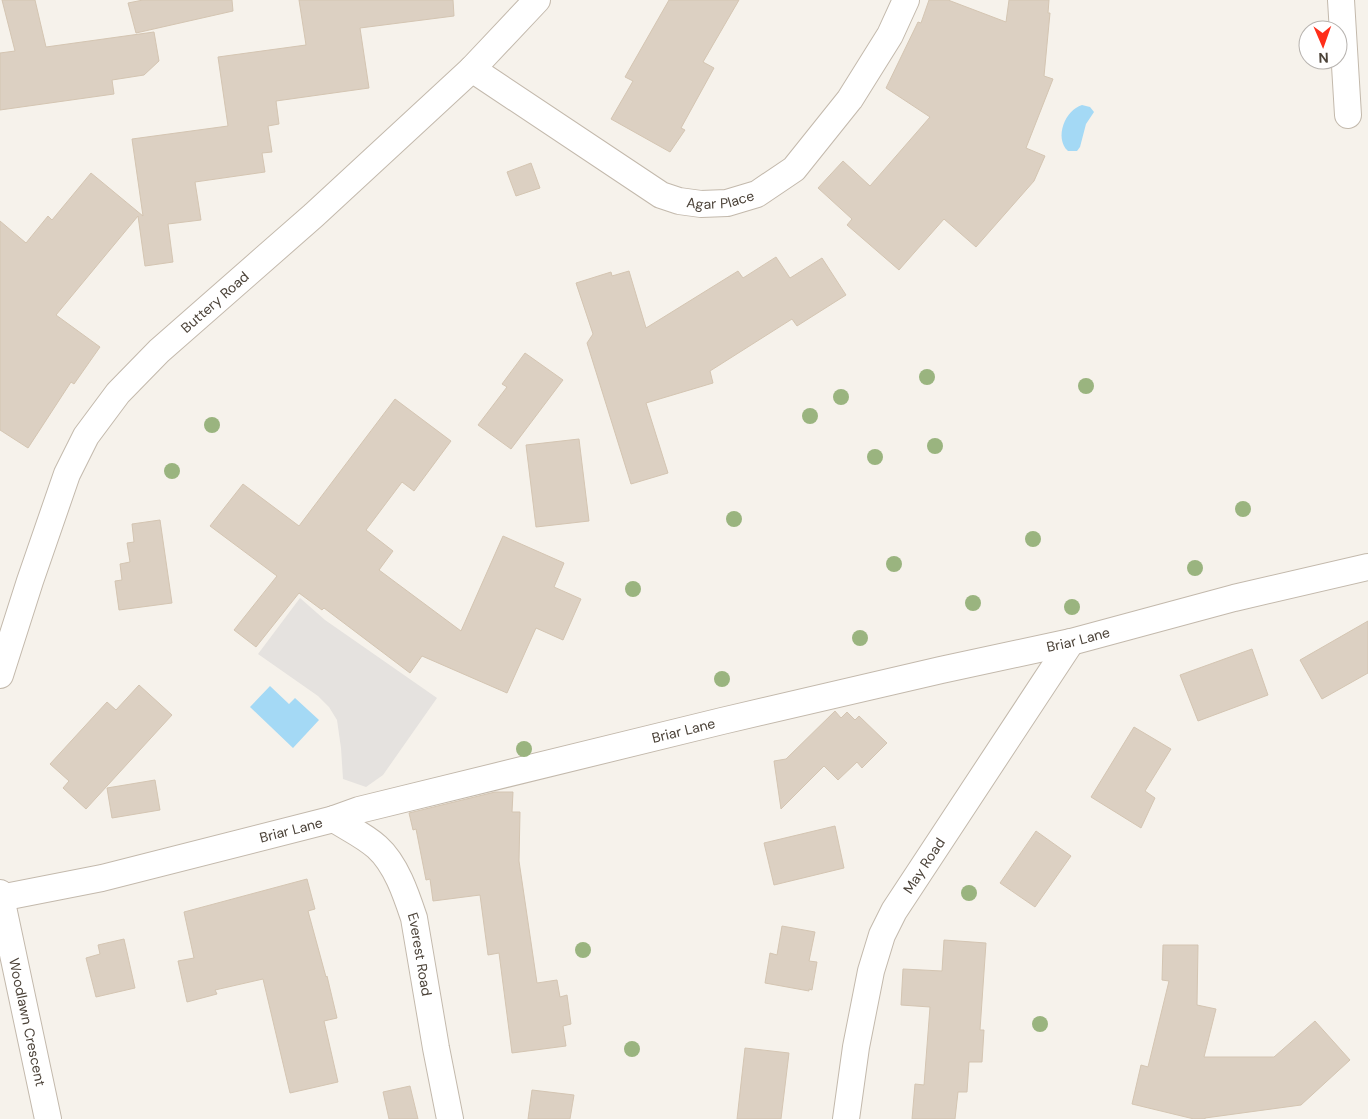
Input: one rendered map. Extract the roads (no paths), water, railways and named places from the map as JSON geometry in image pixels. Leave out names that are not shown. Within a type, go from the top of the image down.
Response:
[{"type":"street","name":"Buttery Road","points":[[0,675],[67,474],[86,436],[118,393],[159,351],[314,215],[472,69],[537,0]]},
{"type":"street","name":"Agar Place","points":[[472,69],[661,195],[679,201],[701,204],[727,203],[757,194],[794,169],[850,99],[890,35],[906,0]]},
{"type":"street","points":[[1341,0],[1348,115]]},
{"type":"street","name":"Briar Lane","points":[[0,896],[102,878],[334,819],[360,810],[624,745],[941,670],[1071,642],[1234,598],[1368,567]]},
{"type":"street","name":"May Road","points":[[846,1119],[856,1047],[871,970],[882,935],[894,910],[1071,642]]},
{"type":"street","name":"Everest Road","points":[[334,819],[377,847],[393,867],[409,900],[414,918],[450,1119]]},
{"type":"street","name":"Woodlawn Crescent","points":[[0,896],[48,1119]]},
{"type":"water","points":[[1082,105],[1090,107],[1094,112],[1086,124],[1080,147],[1077,151],[1068,151],[1062,139],[1063,125],[1071,112]]},
{"type":"water","points":[[270,686],[289,704],[295,698],[319,720],[293,748],[250,707]]}]
